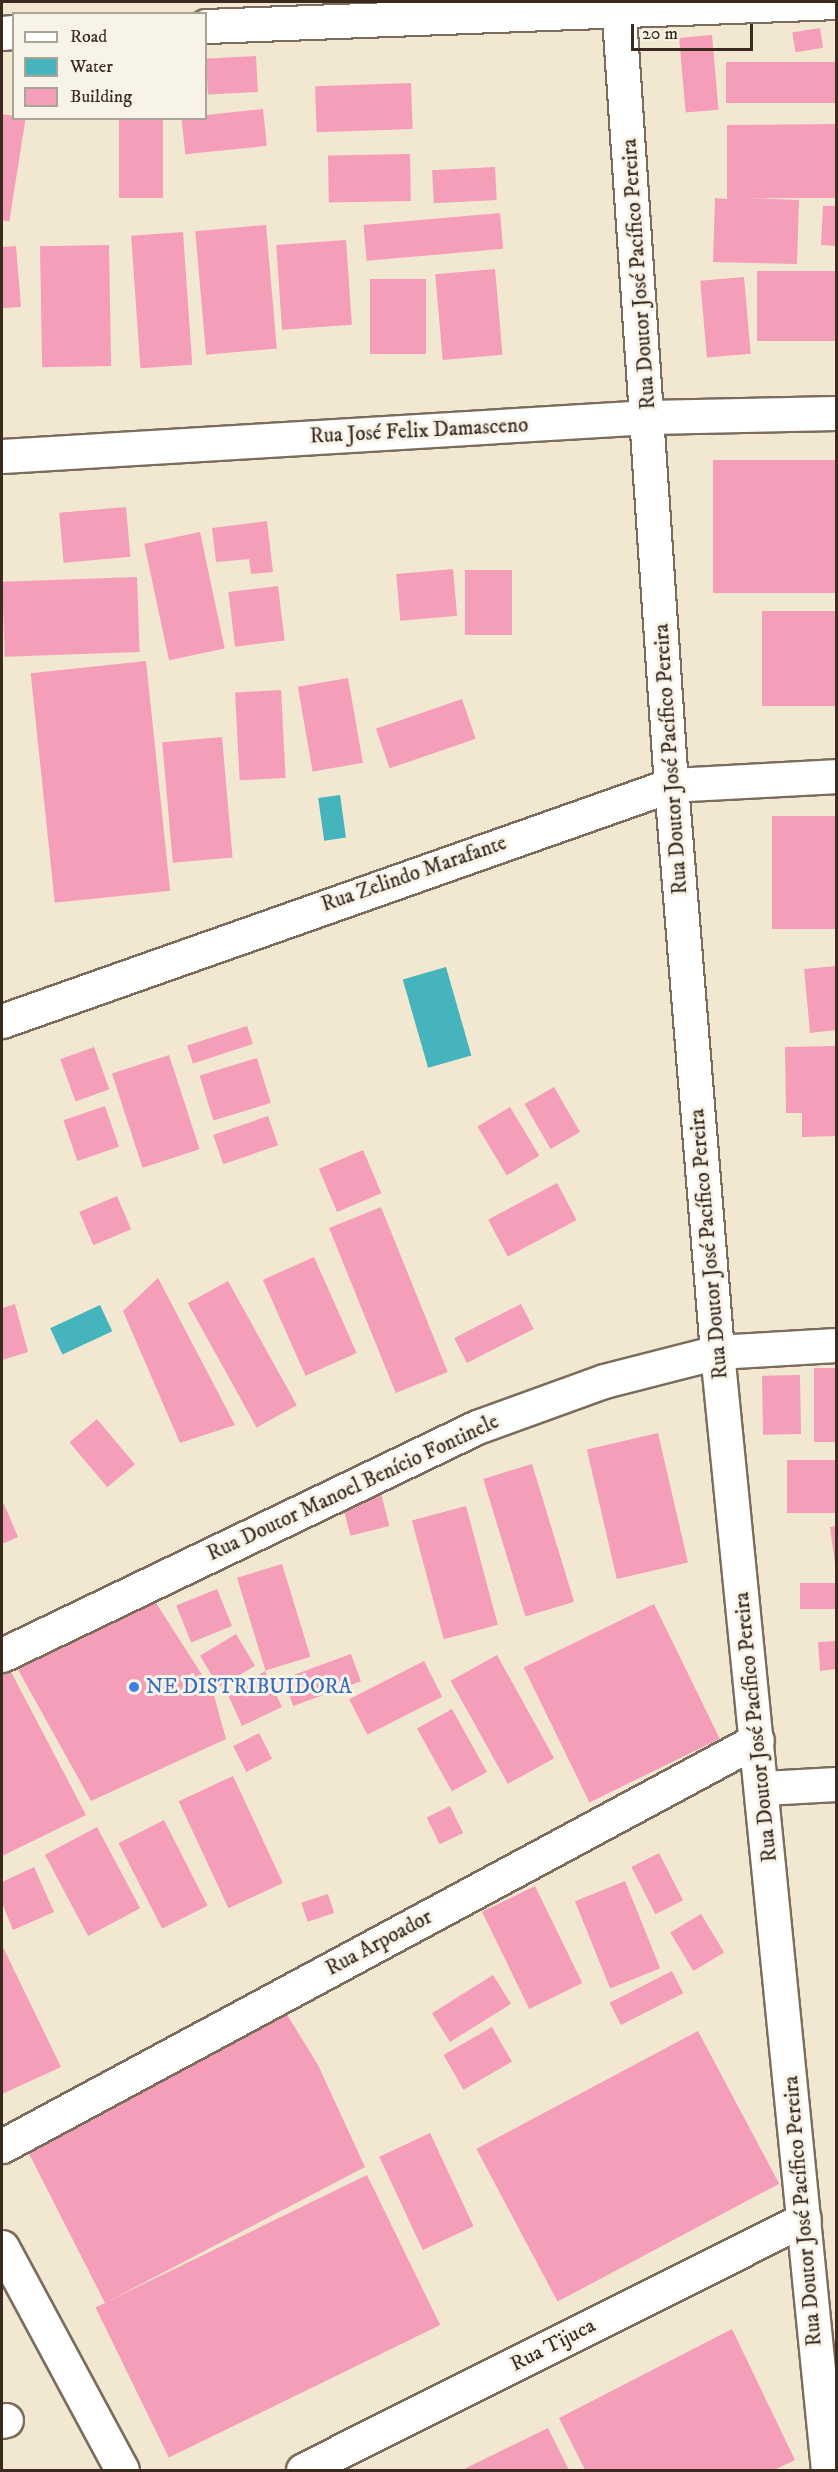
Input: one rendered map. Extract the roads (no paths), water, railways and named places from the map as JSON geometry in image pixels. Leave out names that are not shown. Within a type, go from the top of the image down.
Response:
[{"type":"street","points":[[207,26],[619,8],[837,2]]},
{"type":"street","name":"Rua Doutor José Pacífico Pereira","points":[[619,8],[649,417],[671,784],[717,1352],[757,1740],[764,1788],[828,2470]]},
{"type":"street","name":"Rua José Felix Damasceno","points":[[2,456],[649,417],[837,413]]},
{"type":"street","name":"Rua Zelindo Marafante","points":[[2,1021],[671,784],[837,776]]},
{"type":"street","name":"Rua Doutor Manoel Benício Fontinele","points":[[2,1655],[477,1427],[604,1381],[717,1352],[837,1345]]},
{"type":"street","name":"Rua Arpoador","points":[[2,2146],[757,1740]]},
{"type":"street","points":[[764,1788],[837,1784]]},
{"type":"street","name":"Rua Tijuca","points":[[303,2470],[804,2218]]},
{"type":"street","points":[[2,2247],[122,2470]]},
{"type":"water","points":[[340,795],[346,838],[324,841],[318,798]]},
{"type":"water","points":[[446,967],[471,1055],[428,1068],[403,979]]},
{"type":"water","points":[[100,1305],[112,1331],[62,1355],[50,1328]]},
{"type":"place","name":"NE DISTRIBUIDORA","points":[[134,1687]]}]
